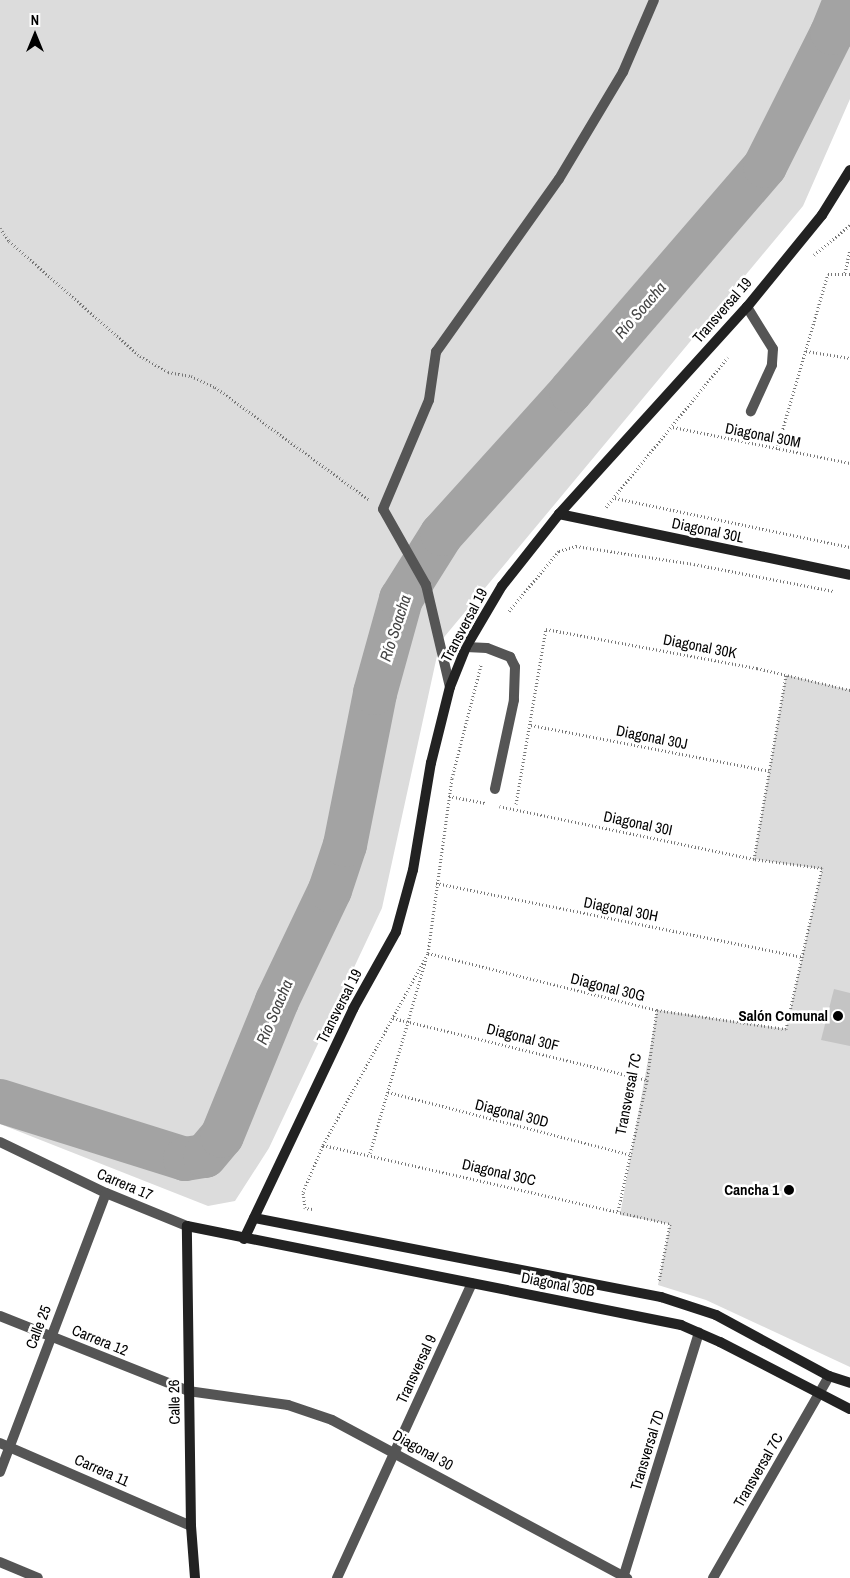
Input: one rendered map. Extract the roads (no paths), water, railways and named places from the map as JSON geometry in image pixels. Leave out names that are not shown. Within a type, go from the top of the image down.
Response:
[{"type":"main road","name":"Transversal 19","points":[[244,1239],[353,1009],[396,932],[413,870],[431,763],[450,687],[466,647],[502,586],[559,514],[747,307],[822,215],[850,170]]},
{"type":"main road","name":"Diagonal 30L","points":[[559,514],[850,575]]},
{"type":"main road","name":"Diagonal 30B","points":[[254,1218],[661,1297],[716,1315],[829,1376],[850,1383]]},
{"type":"main road","name":"Carrera 17","points":[[187,1226],[244,1239]]},
{"type":"main road","name":"Calle 26","points":[[187,1226],[191,1526],[196,1578]]},
{"type":"main road","name":"Diagonal 30B","points":[[244,1239],[642,1316],[699,1332],[850,1409]]},
{"type":"street","points":[[450,687],[426,585],[383,509],[429,400],[436,352],[559,179],[623,72],[654,0]]},
{"type":"street","points":[[747,307],[773,349],[772,365],[750,411]]},
{"type":"street","points":[[466,647],[487,648],[510,657],[515,667],[514,700],[495,789]]},
{"type":"street","name":"Carrera 17","points":[[0,1142],[106,1193],[187,1226]]},
{"type":"street","name":"Calle 25","points":[[0,1472],[50,1336],[106,1193]]},
{"type":"street","name":"Transversal 9","points":[[337,1578],[472,1283]]},
{"type":"street","name":"Carrera 12","points":[[0,1316],[188,1391]]},
{"type":"street","name":"Transversal 7D","points":[[625,1577],[699,1332]]},
{"type":"street","name":"Transversal 7C","points":[[713,1578],[829,1376]]},
{"type":"street","name":"Diagonal 30","points":[[188,1391],[288,1405],[332,1420],[625,1577]]},
{"type":"street","name":"Carrera 11","points":[[0,1443],[191,1526]]},
{"type":"street","points":[[0,1562],[38,1578]]},
{"type":"waterway","name":"Río Soacha","points":[[0,1101],[185,1159],[205,1156],[222,1136],[277,1001],[330,890],[345,845],[375,693],[401,599],[442,534],[571,391],[765,166],[832,33],[845,0]]},
{"type":"place","name":"Salón Comunal","points":[[838,1016]]},
{"type":"place","name":"Cancha 1","points":[[789,1190]]}]
